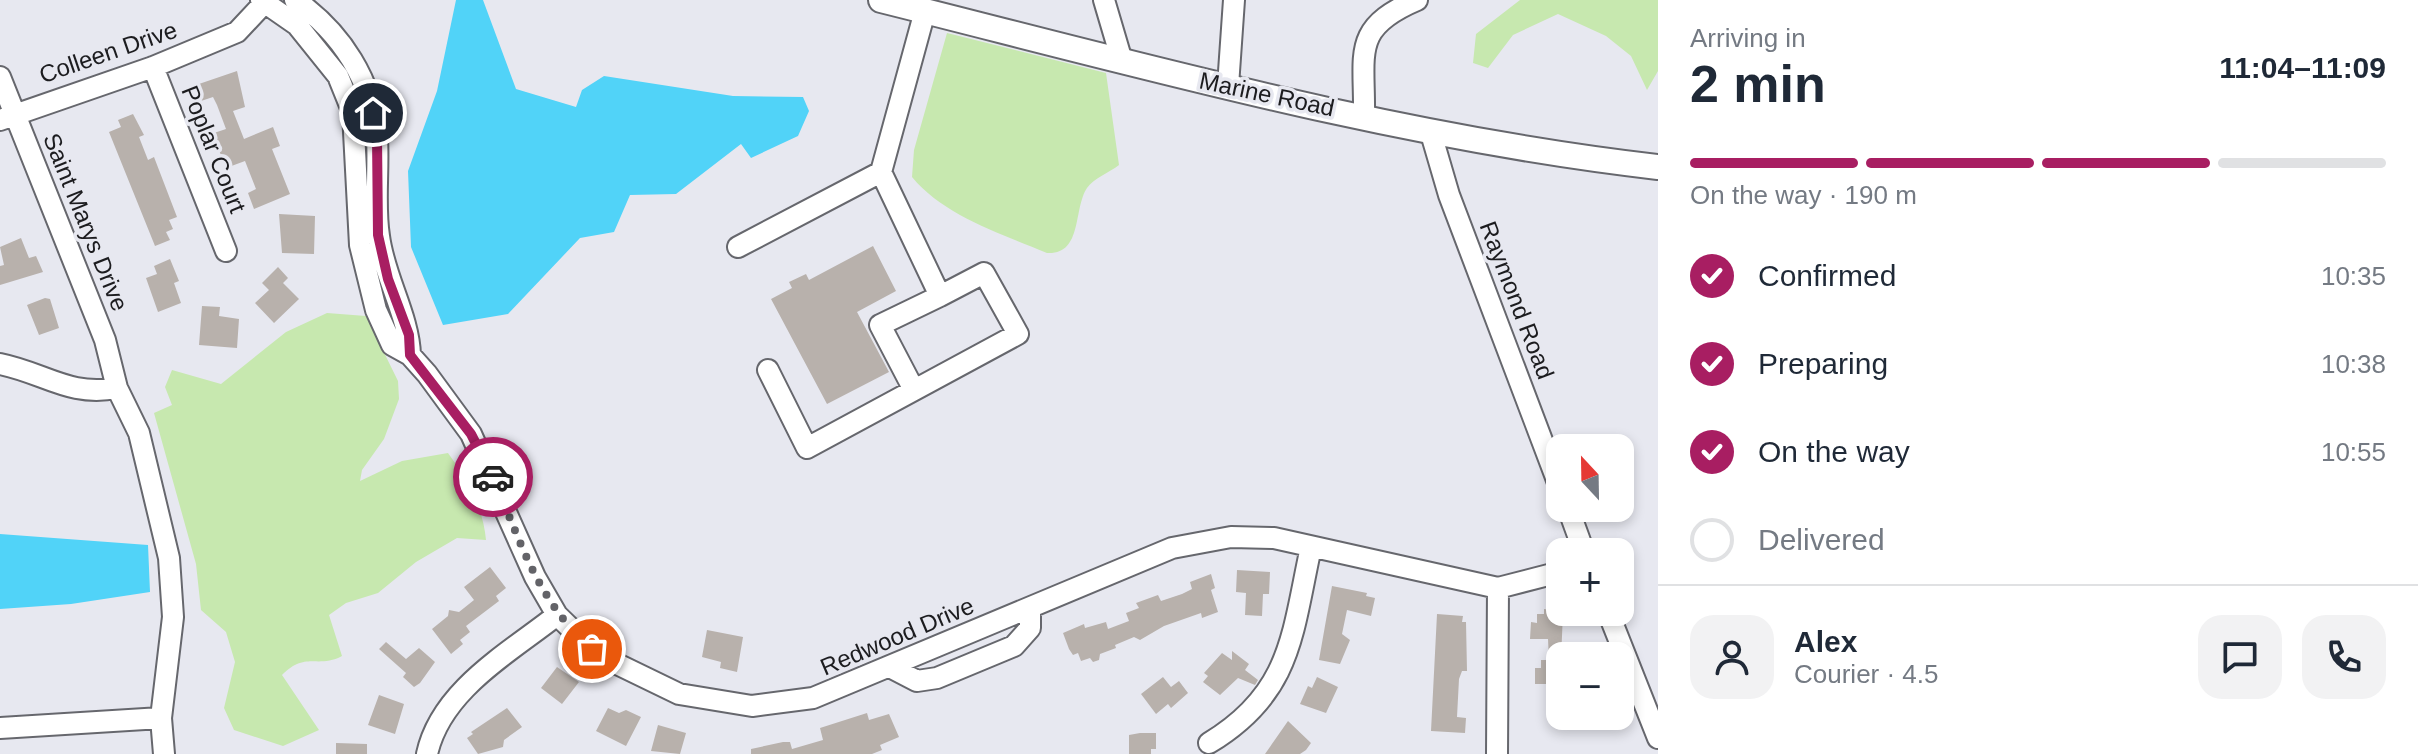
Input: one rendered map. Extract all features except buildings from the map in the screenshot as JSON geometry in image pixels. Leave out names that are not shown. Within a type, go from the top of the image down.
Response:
[{"type":"main road","name":"Marine Road","points":[[881,0],[1122,61],[1430,130],[1658,167]]},
{"type":"street","name":"Redwood Drive","points":[[295,0],[340,40],[365,86],[377,137],[378,235],[388,279],[409,335],[410,355]]},
{"type":"street","points":[[1104,0],[1122,61]]},
{"type":"street","points":[[1228,86],[1234,0]]},
{"type":"street","points":[[1364,115],[1366,38],[1385,17],[1417,0]]},
{"type":"street","name":"Redwood Drive","points":[[264,1],[297,25],[319,49],[338,76],[353,113],[359,230],[366,279],[392,345],[410,355],[442,393],[484,457],[531,567],[557,615],[592,649],[634,674],[679,694],[727,704],[799,702],[1200,540],[1254,536],[1498,588],[1546,576]]},
{"type":"street","name":"Colleen Drive","points":[[8,117],[153,67],[237,32],[264,1]]},
{"type":"street","points":[[925,11],[881,172],[940,296]]},
{"type":"street","name":"Poplar Court","points":[[153,67],[226,251]]},
{"type":"street","name":"Saint Marys Drive","points":[[0,77],[8,117],[105,340],[117,388],[139,433],[169,558],[173,617],[161,718],[164,754]]},
{"type":"street","name":"Raymond Road","points":[[1430,130],[1449,195],[1546,451]]},
{"type":"street","points":[[738,247],[881,172]]},
{"type":"street","points":[[768,370],[807,448],[1018,334],[984,273],[880,325],[914,390]]},
{"type":"street","points":[[0,364],[47,377],[72,390],[95,392],[117,388]]},
{"type":"street","points":[[1209,743],[1251,714],[1269,692],[1291,640],[1311,547]]},
{"type":"street","points":[[1497,754],[1498,588]]},
{"type":"street","points":[[890,667],[917,681],[950,673],[1014,646],[1030,628],[1030,608]]},
{"type":"street","points":[[427,754],[431,738],[454,700],[557,615]]},
{"type":"street","points":[[1614,626],[1658,738]]},
{"type":"street","points":[[0,728],[161,718]]},
{"type":"green space","points":[[1520,0],[1658,0],[1658,71],[1647,90],[1631,56],[1606,36],[1558,14],[1513,35],[1488,68],[1473,63],[1476,34]]},
{"type":"green space","points":[[947,33],[1106,73],[1119,165],[1087,188],[1072,239],[1058,252],[1047,253],[957,213],[925,191],[912,177],[914,150]]},
{"type":"green space","points":[[327,313],[366,316],[398,381],[399,399],[384,439],[362,470],[360,481],[402,461],[448,453],[473,494],[486,540],[457,538],[416,562],[378,593],[346,603],[329,615],[342,656],[334,660],[298,664],[282,675],[319,730],[283,746],[234,730],[224,708],[235,662],[226,632],[201,610],[196,564],[154,413],[172,405],[165,387],[172,370],[221,384],[286,332]]},
{"type":"water","points":[[456,0],[483,0],[516,89],[576,107],[582,90],[604,76],[733,96],[803,97],[809,111],[798,136],[751,158],[741,144],[676,194],[630,195],[614,232],[580,238],[508,314],[443,325],[411,247],[408,171],[437,91]]},
{"type":"water","points":[[0,534],[148,545],[150,592],[71,604],[0,609]]},
{"type":"way so far","points":[[493,477],[535,577],[557,615],[592,649]]},
{"type":"route","points":[[373,113],[377,137],[378,235],[394,300],[409,335],[410,355],[471,434],[493,477]]}]
